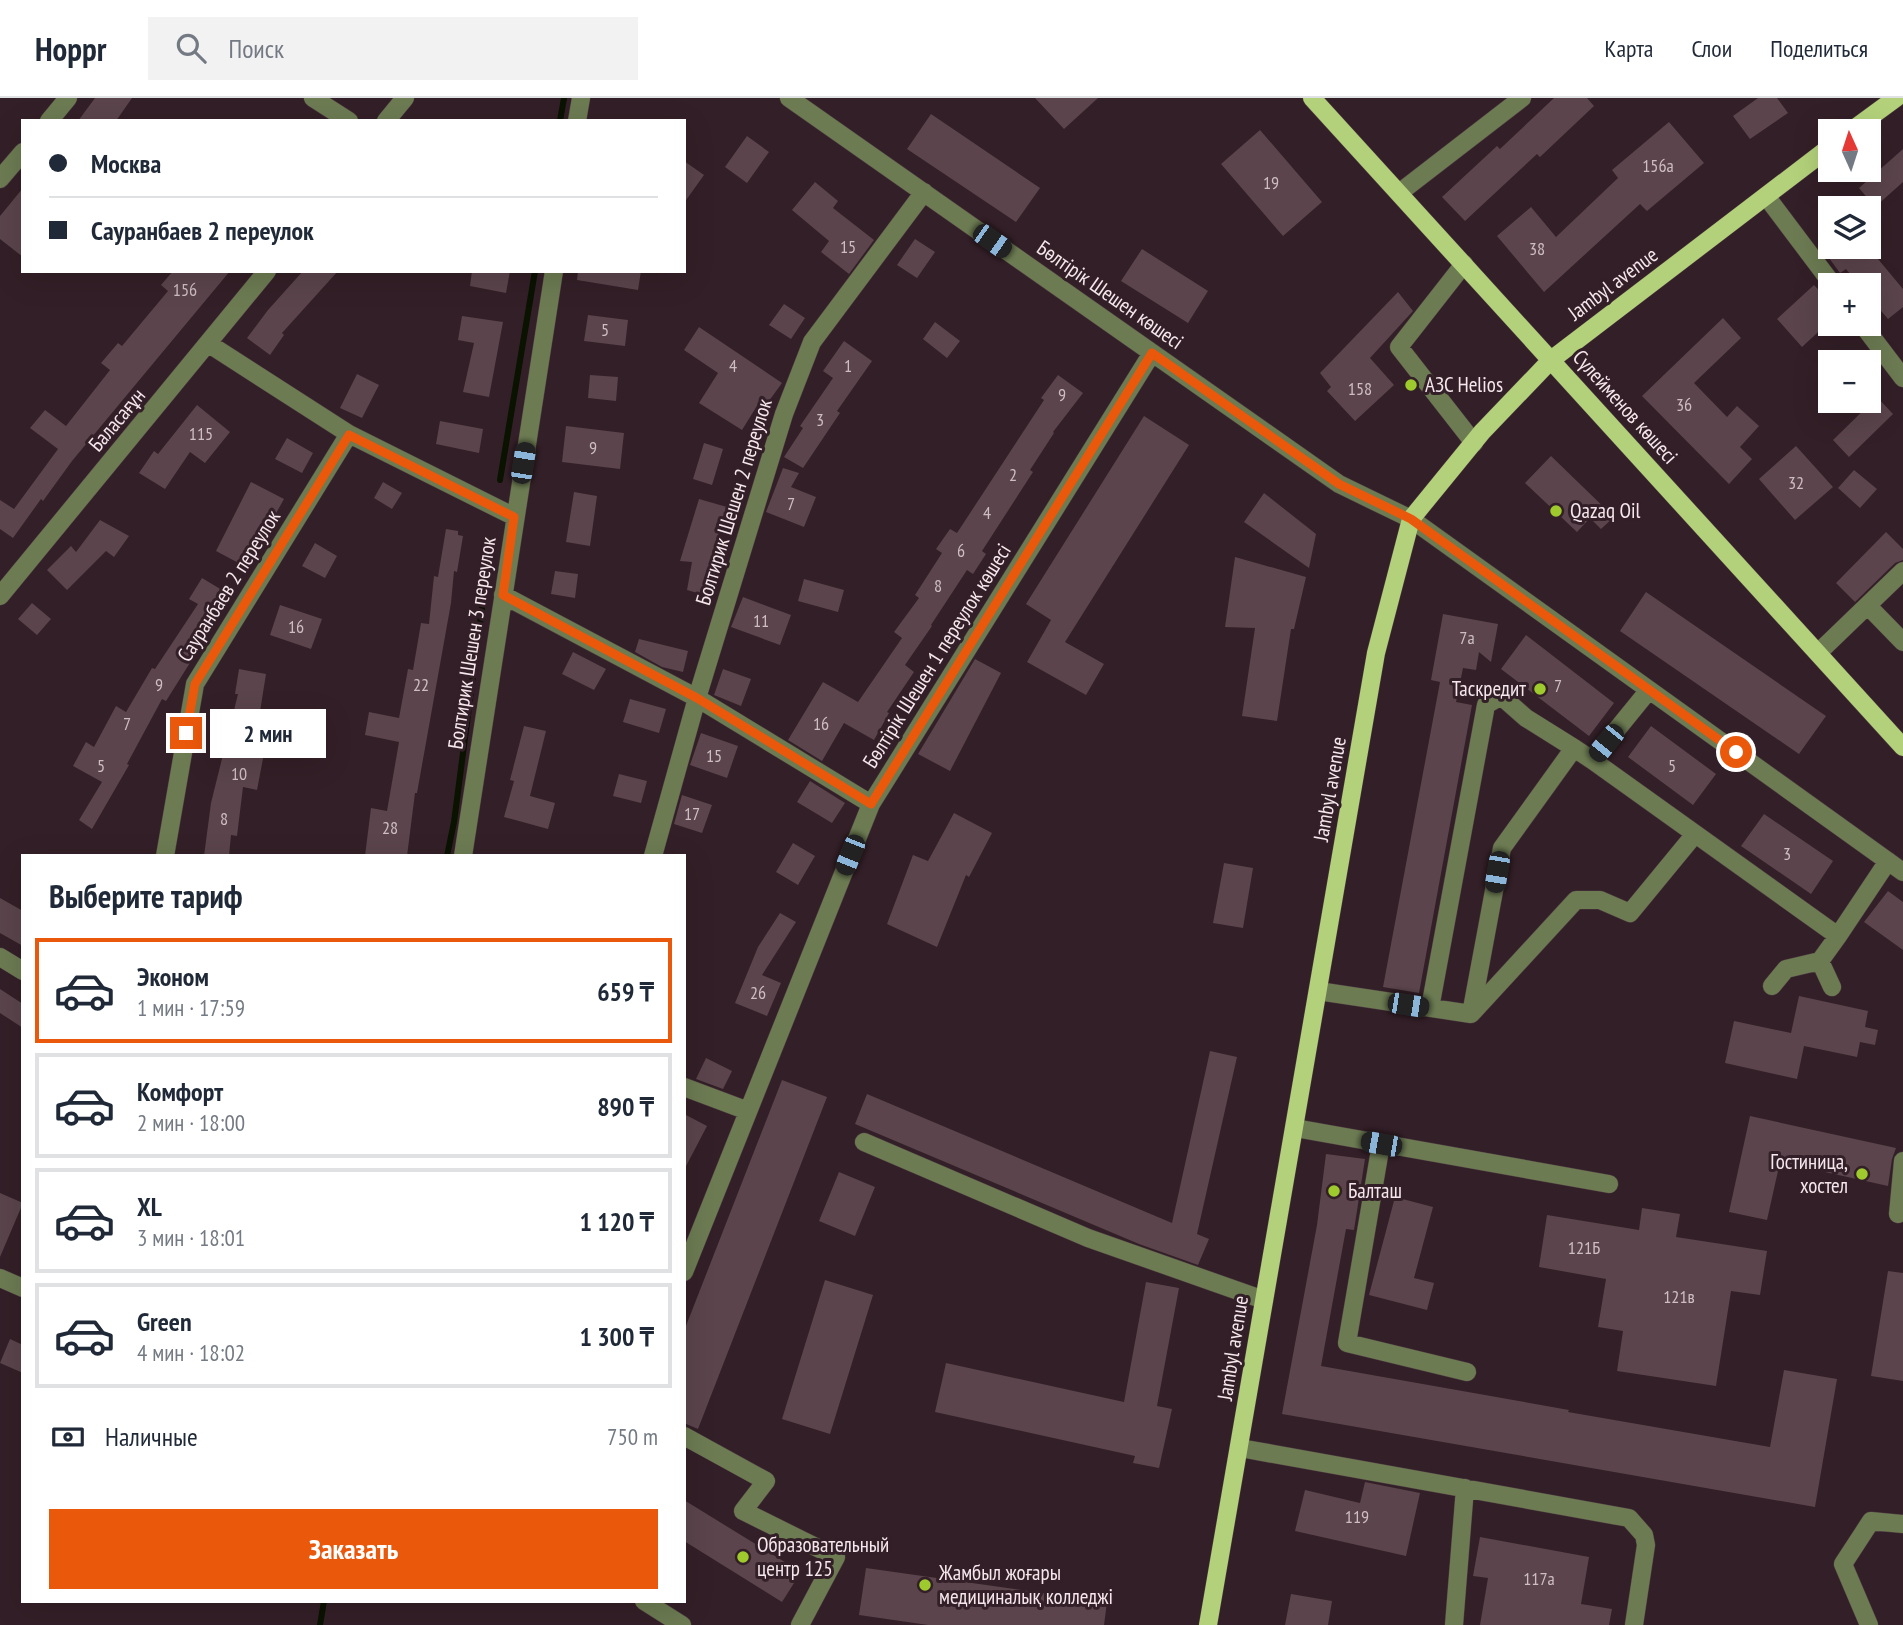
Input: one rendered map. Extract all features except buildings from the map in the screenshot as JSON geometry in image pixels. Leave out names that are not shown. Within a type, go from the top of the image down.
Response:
[{"type":"main road","name":"Сүлейменов көшесі","points":[[1312,98],[1903,747]]},
{"type":"main road","points":[[1867,119],[1896,98]]},
{"type":"main road","name":"Jambyl avenue","points":[[1208,1625],[1376,653],[1411,519],[1474,443],[1551,360],[1818,156]]},
{"type":"street","points":[[51,119],[68,98]]},
{"type":"street","points":[[313,98],[346,119]]},
{"type":"street","points":[[388,119],[405,98]]},
{"type":"street","points":[[578,119],[581,98]]},
{"type":"street","name":"Бөлтірік Шешен көшесі","points":[[789,98],[1339,484],[1411,519],[1896,866]]},
{"type":"street","points":[[1399,193],[1522,98]]},
{"type":"street","points":[[0,179],[21,154]]},
{"type":"street","name":"Болтирик Шешен 2 переулок","points":[[654,854],[697,698],[784,414],[813,342],[924,192]]},
{"type":"street","points":[[1766,196],[1824,273]]},
{"type":"street","points":[[1464,264],[1399,347],[1474,443]]},
{"type":"street","name":"Баласағұн","points":[[0,596],[265,273]]},
{"type":"street","name":"Болтирик Шешен 3 переулок","points":[[463,854],[554,273]]},
{"type":"street","points":[[1871,336],[1903,378]]},
{"type":"street","points":[[209,344],[349,435],[514,517]]},
{"type":"street","name":"Бөлтірік Шешен 1 переулок көшесі","points":[[686,1267],[871,804],[1152,353]]},
{"type":"street","name":"Сауранбаев 2 переулок","points":[[165,854],[195,684],[349,435]]},
{"type":"street","points":[[1818,653],[1903,571]]},
{"type":"street","points":[[503,595],[697,698],[871,804]]},
{"type":"street","points":[[1868,606],[1903,642]]},
{"type":"street","points":[[1592,761],[1649,690]]},
{"type":"street","points":[[1430,1008],[1486,705],[1501,696],[1526,718],[1574,748],[1839,936]]},
{"type":"street","points":[[1471,1014],[1502,848],[1574,748]]},
{"type":"street","points":[[1471,1014],[1577,900],[1600,900],[1630,913],[1695,834]]},
{"type":"street","points":[[1772,986],[1786,969],[1820,961],[1896,866]]},
{"type":"street","points":[[0,957],[21,970]]},
{"type":"street","points":[[1820,961],[1832,988]]},
{"type":"street","points":[[1318,991],[1471,1014]]},
{"type":"street","points":[[686,1088],[748,1111]]},
{"type":"street","points":[[1295,1128],[1609,1184]]},
{"type":"street","points":[[864,1142],[1088,1238],[1264,1300]]},
{"type":"street","points":[[1381,1144],[1348,1343],[1467,1372]]},
{"type":"street","points":[[1898,1214],[1903,1161]]},
{"type":"street","points":[[0,1278],[21,1287]]},
{"type":"street","points":[[686,1437],[766,1481],[743,1511],[836,1557],[800,1625]]},
{"type":"street","points":[[1240,1448],[1629,1518],[1644,1535],[1646,1545],[1634,1625]]},
{"type":"street","points":[[1454,1625],[1465,1488]]},
{"type":"street","points":[[1869,1625],[1843,1564],[1871,1521],[1903,1524]]},
{"type":"street","points":[[647,1603],[682,1625]]},
{"type":"waterway","points":[[560,119],[564,98]]},
{"type":"waterway","points":[[500,480],[535,273]]},
{"type":"waterway","points":[[447,854],[454,822],[490,547]]},
{"type":"waterway","points":[[320,1625],[324,1603]]},
{"type":"place","name":"АЗС Helios","points":[[1411,385]]},
{"type":"place","name":"Qazaq Oil","points":[[1556,511]]},
{"type":"place","name":"Таскредит","points":[[1540,689]]},
{"type":"place","name":"Гостиница, хостел","points":[[1862,1174]]},
{"type":"place","name":"Балташ","points":[[1334,1191]]},
{"type":"place","name":"Образовательный центр 125","points":[[743,1557]]},
{"type":"place","name":"Жамбыл жоғары медициналық колледжі","points":[[925,1585]]},
{"type":"route","points":[[186,733],[195,684],[349,435],[514,517],[503,595],[697,698],[871,804],[1152,353],[1339,484],[1411,519],[1736,752]]}]
